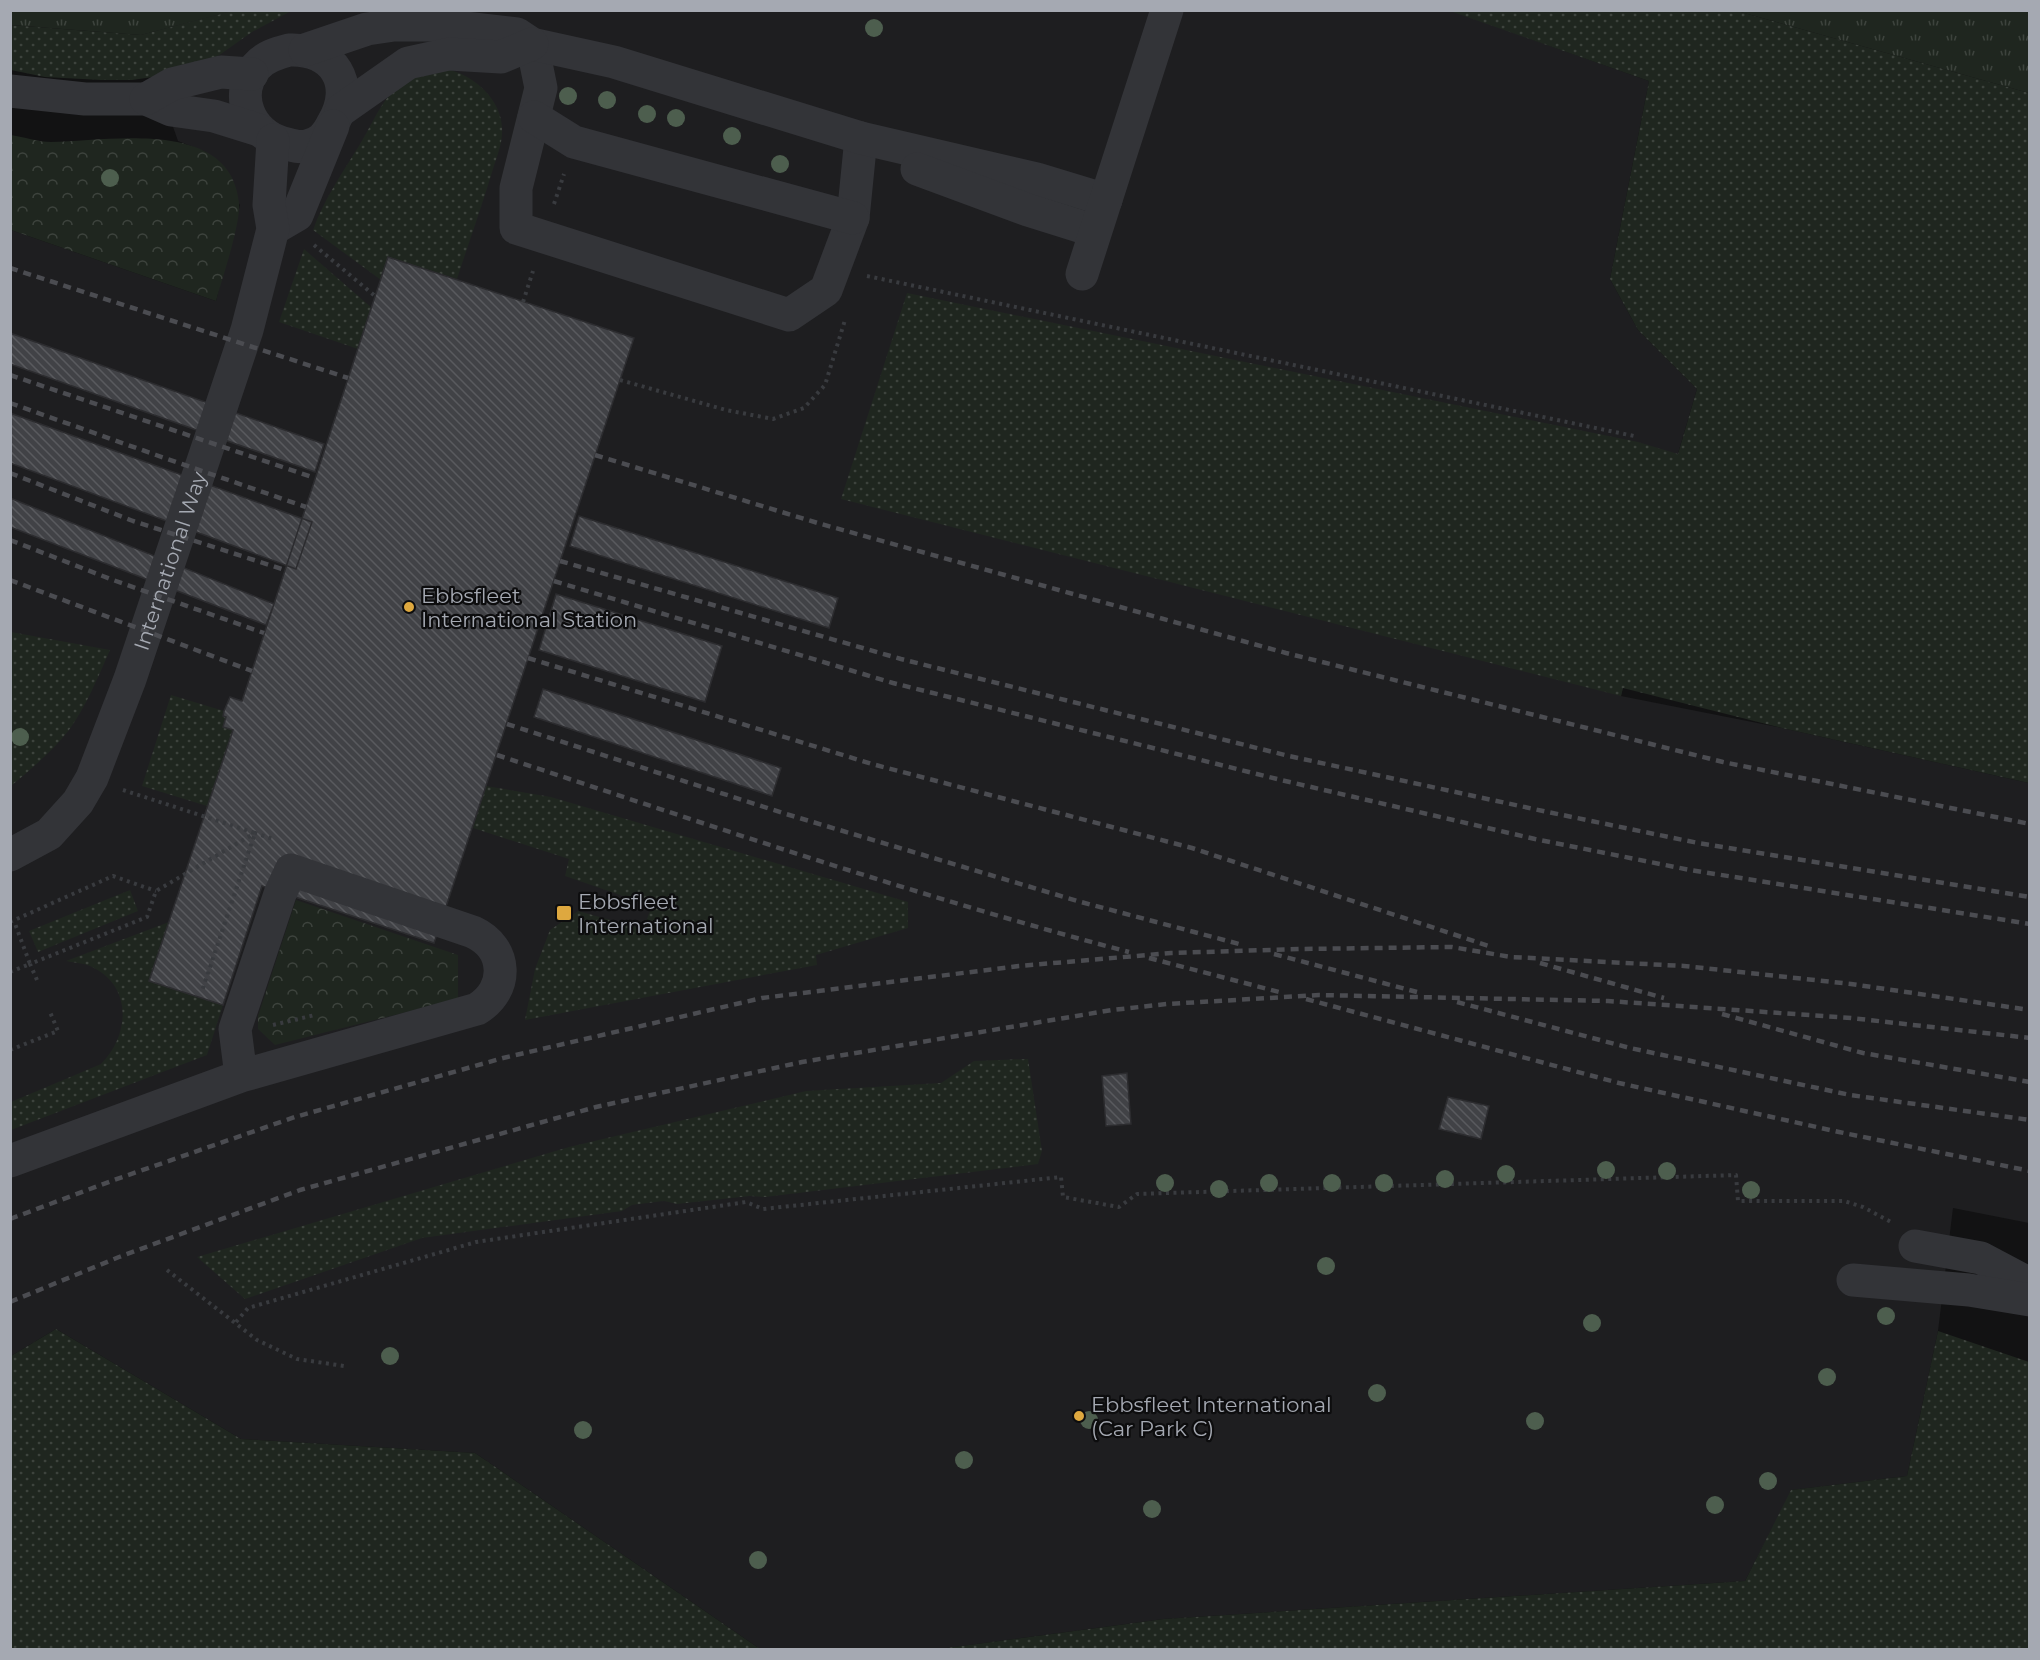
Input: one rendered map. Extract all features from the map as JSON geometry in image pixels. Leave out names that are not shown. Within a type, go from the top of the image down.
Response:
[{"type":"street","points":[[1082,274],[1167,10]]},
{"type":"street","points":[[146,99],[172,84],[221,72],[252,74],[256,67],[269,57],[289,50],[305,50],[367,29],[394,25],[439,25],[496,30],[517,34],[532,44],[625,66],[867,140],[1037,179],[1106,200]]},
{"type":"street","points":[[532,44],[541,88],[516,188],[516,228],[789,315],[826,290],[853,218],[867,140]]},
{"type":"street","points":[[10,91],[85,99],[146,99],[171,110],[214,116],[296,146],[307,146],[322,139],[338,114],[408,63],[449,54],[501,57],[532,44]]},
{"type":"street","points":[[273,229],[297,215],[338,114],[342,86],[337,70],[323,57],[305,50]]},
{"type":"street","name":"International Way","points":[[10,855],[49,834],[78,802],[97,768],[130,680],[247,330],[273,229],[266,135],[251,120],[246,103],[248,82],[252,74]]},
{"type":"street","points":[[534,117],[574,142],[853,218]]},
{"type":"street","points":[[867,140],[888,158],[1028,210],[1095,231]]},
{"type":"street","points":[[10,1161],[241,1076],[477,1009],[489,1000],[498,982],[500,963],[496,950],[484,938],[473,932],[291,870],[280,894],[235,1029],[241,1076]]},
{"type":"street","points":[[1915,1246],[1980,1258],[2030,1284]]},
{"type":"street","points":[[1853,1280],[1969,1290],[2030,1300]]},
{"type":"path","points":[[306,241],[314,245],[375,296]]},
{"type":"path","points":[[859,274],[1634,436]]},
{"type":"path","points":[[620,380],[726,410],[773,419],[804,408],[825,385],[846,318]]},
{"type":"path","points":[[115,787],[255,833]]},
{"type":"path","points":[[10,972],[147,917],[156,891],[255,833]]},
{"type":"path","points":[[202,991],[255,833]]},
{"type":"path","points":[[37,980],[12,921],[113,876],[156,891]]},
{"type":"path","points":[[10,1050],[58,1031],[50,1012]]},
{"type":"path","points":[[269,1026],[324,1013]]},
{"type":"path","points":[[236,1322],[248,1308],[476,1242],[746,1202],[763,1209],[1061,1177],[1063,1197],[1119,1207],[1137,1194],[1736,1174],[1738,1201],[1844,1201],[1863,1207],[1892,1223]]},
{"type":"path","points":[[167,1270],[257,1340],[297,1359],[344,1366]]},
{"type":"shaded area","points":[[232,10],[1450,10],[1649,81],[1610,279],[1638,330],[1697,389],[1667,491],[1621,696],[1782,728],[2029,783],[2029,1223],[1953,1208],[1938,1331],[1907,1476],[1792,1490],[1745,1581],[1164,1619],[940,1649],[760,1649],[475,1453],[241,1439],[56,1329],[11,1356],[11,230],[216,301],[240,205],[206,152],[178,141],[141,35]]},
{"type":"green space","points":[[293,10],[252,32],[218,56],[160,76],[132,80],[101,80],[45,77],[11,70],[10,25],[141,35],[232,11]]},
{"type":"green space","points":[[10,11],[232,11],[141,35],[11,25]]},
{"type":"green space","points":[[1450,11],[1737,11],[2029,93],[2029,783],[1782,728],[1623,688],[1621,696],[841,499],[907,293],[1638,442],[1678,454],[1697,389],[1638,330],[1610,279],[1649,81]]},
{"type":"green space","points":[[1737,11],[2029,11],[2029,93]]},
{"type":"green space","points":[[450,70],[478,84],[492,99],[501,118],[501,144],[480,210],[457,279],[388,257],[381,280],[313,230],[334,186],[380,108],[392,92],[413,76]]},
{"type":"green space","points":[[11,135],[51,142],[134,138],[164,140],[191,146],[214,157],[231,176],[239,203],[234,237],[216,301],[11,230]]},
{"type":"green space","points":[[304,249],[372,308],[358,349],[279,322]]},
{"type":"green space","points":[[11,632],[110,650],[86,702],[69,730],[34,767],[11,786]]},
{"type":"green space","points":[[171,695],[224,711],[223,716],[226,717],[223,727],[233,730],[207,806],[142,786]]},
{"type":"green space","points":[[486,786],[551,797],[908,902],[908,928],[816,955],[817,965],[525,1020],[535,969],[550,930],[578,911],[643,929],[652,906],[565,876],[569,859],[473,828]]},
{"type":"green space","points":[[130,890],[138,911],[38,952],[29,931]]},
{"type":"green space","points":[[296,900],[458,955],[458,999],[275,1045],[258,1029],[258,1016]]},
{"type":"green space","points":[[169,922],[149,981],[223,1005],[207,1055],[11,1130],[11,1102],[101,1064],[117,1040],[123,1013],[121,1000],[115,987],[107,977],[94,968],[66,961]]},
{"type":"green space","points":[[1028,1059],[1042,1151],[1038,1164],[765,1197],[750,1196],[677,1204],[664,1201],[632,1205],[622,1211],[422,1238],[245,1299],[197,1257],[569,1147],[806,1091],[941,1083],[974,1061]]},
{"type":"green space","points":[[56,1329],[241,1439],[475,1453],[760,1649],[11,1649],[11,1356]]},
{"type":"green space","points":[[1938,1331],[2029,1362],[2029,1649],[939,1649],[1164,1619],[1745,1581],[1791,1490],[1907,1476]]},
{"type":"building","name":"Ebbsfleet International Station","points":[[388,257],[634,338],[434,943],[262,886],[223,1005],[149,981],[233,730],[223,727],[226,717],[223,716],[224,711],[230,697],[242,701]]},
{"type":"building","points":[[10,333],[324,444],[315,472],[10,364]]},
{"type":"building","points":[[10,413],[312,522],[296,569],[10,463]]},
{"type":"building","points":[[10,498],[274,604],[266,625],[10,527]]},
{"type":"building","points":[[579,516],[838,598],[829,628],[570,546]]},
{"type":"building","points":[[556,594],[722,646],[705,702],[539,650]]},
{"type":"building","points":[[543,689],[781,768],[772,796],[534,717]]},
{"type":"building","points":[[1127,1073],[1131,1124],[1106,1126],[1102,1076]]},
{"type":"building","points":[[1448,1097],[1489,1106],[1481,1139],[1439,1129]]},
{"type":"railway","points":[[10,268],[348,378]]},
{"type":"railway","points":[[10,375],[315,478]]},
{"type":"railway","points":[[10,403],[306,507]]},
{"type":"railway","points":[[595,455],[821,524],[1286,653],[1723,762],[2030,824]]},
{"type":"railway","points":[[10,473],[133,521],[285,570]]},
{"type":"railway","points":[[10,540],[113,580],[264,633]]},
{"type":"railway","points":[[560,561],[901,659],[1289,756],[1698,843],[2030,897]]},
{"type":"railway","points":[[10,580],[252,671]]},
{"type":"railway","points":[[554,581],[893,683],[1281,780],[1535,839],[1690,870],[2030,924]]},
{"type":"railway","points":[[528,658],[872,764],[1192,848],[1492,947]]},
{"type":"railway","points":[[507,724],[786,814],[1081,902],[1243,945]]},
{"type":"railway","points":[[497,755],[891,883],[1129,952]]},
{"type":"railway","points":[[10,1219],[295,1117],[503,1058],[762,998],[1019,966],[1171,953],[1452,947],[1511,957],[1684,966],[1851,984],[2030,1010]]},
{"type":"railway","points":[[1274,954],[1417,992]]},
{"type":"railway","points":[[1149,958],[1283,993]]},
{"type":"railway","points":[[1540,963],[1664,998]]},
{"type":"railway","points":[[10,1302],[119,1257],[300,1190],[596,1107],[802,1062],[1112,1010],[1167,1004],[1319,995],[1608,1001],[1851,1018],[2030,1038]]},
{"type":"railway","points":[[1306,999],[1619,1083],[1839,1132],[2030,1171]]},
{"type":"railway","points":[[1457,1002],[1630,1048],[1850,1095],[2030,1120]]},
{"type":"railway","points":[[1722,1014],[1863,1053],[2030,1082]]},
{"type":"place","name":"Ebbsfleet International Station","points":[[409,607]]},
{"type":"place","name":"Ebbsfleet International","points":[[564,913]]},
{"type":"place","name":"Ebbsfleet International (Car Park C)","points":[[1079,1416]]}]
